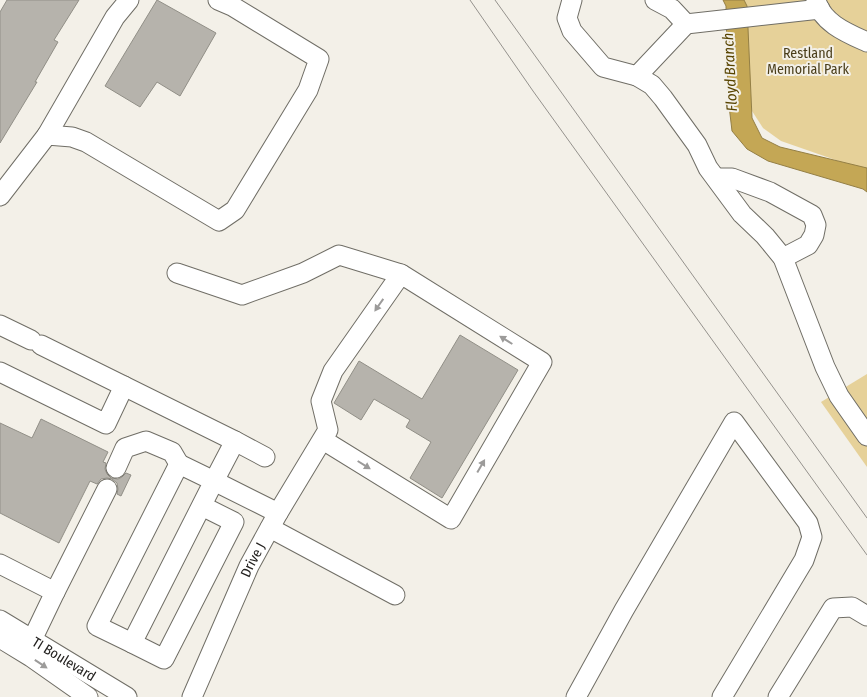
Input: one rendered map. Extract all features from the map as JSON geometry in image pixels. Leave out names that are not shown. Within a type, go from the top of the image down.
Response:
[{"type":"street","points":[[0,196],[47,135],[115,17],[129,0]]},
{"type":"street","points":[[47,135],[72,137],[86,142],[219,221],[235,210],[308,90],[319,59],[232,6],[218,0]]},
{"type":"street","points":[[572,0],[567,18],[572,31],[603,67],[637,76],[652,85],[696,145],[708,168],[742,214],[765,236],[783,258],[825,367],[839,396],[867,436]]},
{"type":"street","points":[[655,0],[672,9],[686,24]]},
{"type":"street","points":[[637,76],[686,24],[759,17],[818,5],[831,22],[844,31],[867,42]]},
{"type":"street","points":[[716,178],[732,178],[770,192],[812,215],[816,225],[814,235],[808,245],[783,258]]},
{"type":"street","points":[[177,273],[242,295],[303,273],[339,255],[401,274],[542,362],[451,519],[325,435],[321,401],[333,370],[401,274]]},
{"type":"street","points":[[0,325],[265,457]]},
{"type":"street","points":[[0,372],[106,424],[124,386]]},
{"type":"street","points":[[576,697],[624,610],[734,422],[808,523],[812,537],[804,560],[722,697]]},
{"type":"street","name":"Drive J","points":[[192,697],[249,566],[325,435]]},
{"type":"street","points":[[132,643],[235,441]]},
{"type":"street","points":[[116,468],[125,448],[146,442],[172,452],[179,464],[214,482],[395,595]]},
{"type":"street","points":[[179,464],[96,626],[164,659],[234,522],[202,506]]},
{"type":"street","points":[[32,640],[107,489]]},
{"type":"street","points":[[0,564],[55,592]]},
{"type":"street","points":[[778,697],[833,608],[852,607],[867,616]]},
{"type":"street","name":"TI Boulevard","points":[[0,620],[127,697]]},
{"type":"street","name":"TI Boulevard","points":[[0,638],[38,661],[88,697]]},
{"type":"green space","name":"Restland Memorial Park","points":[[743,0],[867,0],[867,171],[781,141],[763,128],[752,111]]},
{"type":"green space","points":[[867,374],[867,467],[821,402]]},
{"type":"water","name":"Floyd Branch","points":[[723,0],[744,0],[747,6],[752,118],[762,138],[780,147],[867,168],[867,192],[863,189],[768,161],[747,149],[732,131],[728,97],[726,6]]},
{"type":"building","points":[[7,0],[79,0],[54,40],[58,42],[35,82],[37,82],[0,143],[0,12]]},
{"type":"building","points":[[157,0],[216,33],[180,96],[157,82],[140,107],[105,86]]},
{"type":"building","points":[[460,335],[518,370],[442,498],[410,478],[431,442],[406,427],[410,420],[374,399],[361,420],[334,403],[359,361],[422,399]]},
{"type":"building","points":[[41,419],[108,452],[103,462],[106,463],[105,469],[111,478],[118,479],[126,473],[131,475],[121,496],[117,494],[117,483],[112,479],[101,479],[97,484],[90,481],[59,543],[0,513],[0,423],[32,438]]},
{"type":"tram line","points":[[470,0],[533,91],[867,555]]},
{"type":"tram line","points":[[495,0],[867,518]]}]
